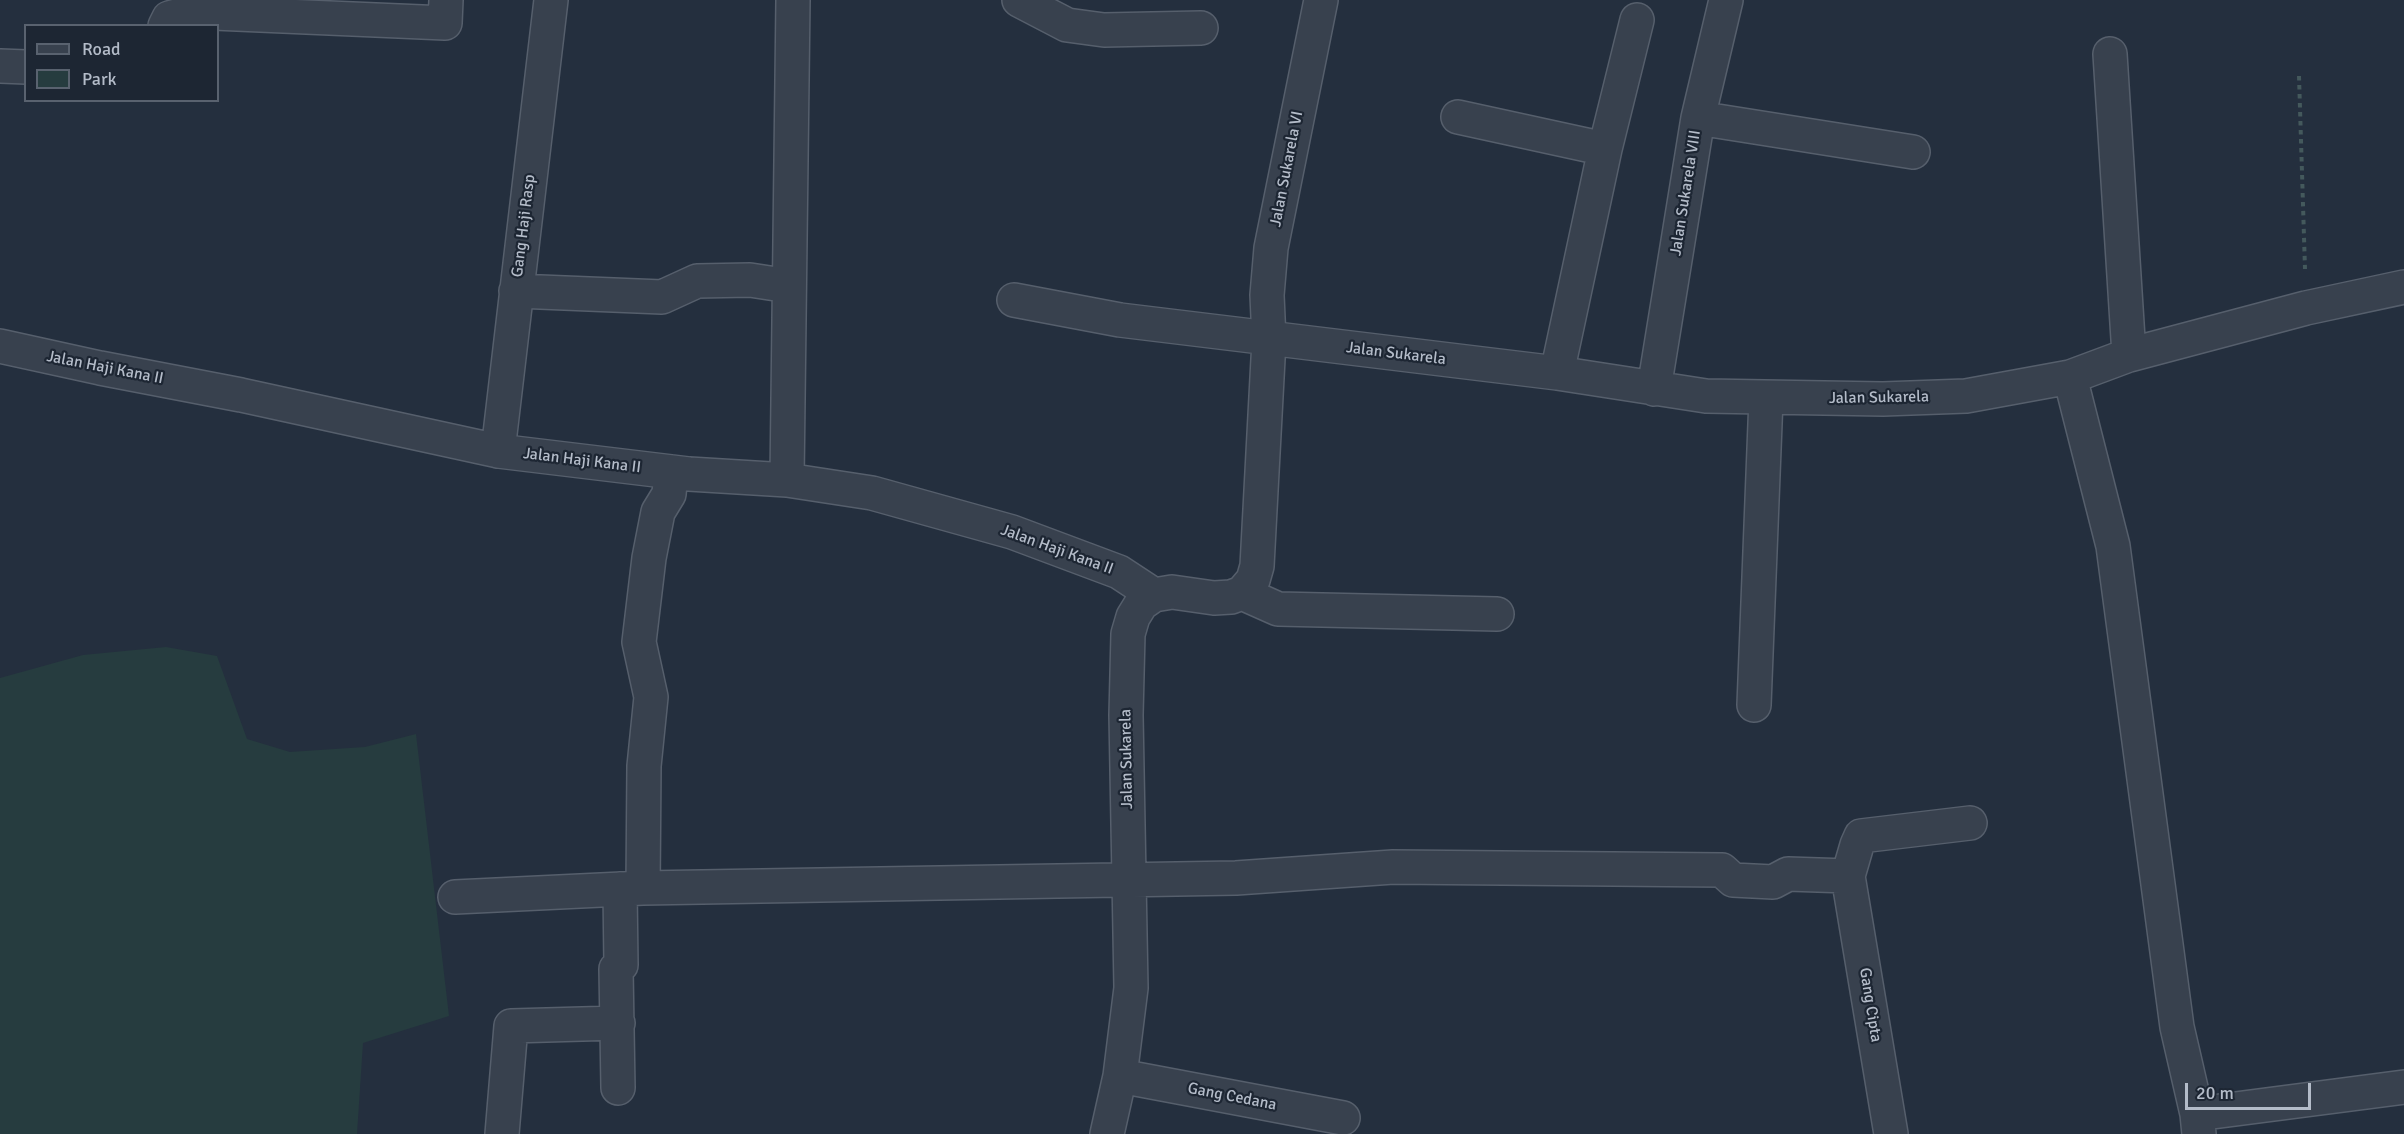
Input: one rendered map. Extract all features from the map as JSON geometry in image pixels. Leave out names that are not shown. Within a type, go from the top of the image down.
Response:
[{"type":"street","points":[[166,24],[169,18],[191,12],[445,23],[446,0]]},
{"type":"street","name":"Gang Haji Rasp","points":[[498,451],[551,0]]},
{"type":"street","points":[[787,480],[793,0]]},
{"type":"street","points":[[1019,0],[1067,25],[1104,30],[1202,28]]},
{"type":"street","name":"Jalan Sukarela VI","points":[[1269,340],[1267,295],[1271,248],[1321,0]]},
{"type":"street","name":"Jalan Sukarela VIII","points":[[1654,389],[1698,118],[1726,0]]},
{"type":"street","points":[[1557,373],[1605,149],[1637,20]]},
{"type":"street","points":[[2110,54],[2130,355]]},
{"type":"street","points":[[0,66],[24,67]]},
{"type":"street","points":[[1458,117],[1605,149]]},
{"type":"street","points":[[1698,118],[1913,152]]},
{"type":"street","points":[[516,291],[662,297],[697,281],[750,280],[789,286]]},
{"type":"street","name":"Jalan Sukarela","points":[[1014,300],[1120,320],[1269,340],[1557,373],[1706,396],[1883,399],[1966,396],[2070,377],[2130,355],[2306,309],[2404,287]]},
{"type":"street","points":[[1154,595],[1172,592],[1214,598],[1231,597],[1242,592],[1253,580],[1257,566],[1269,340]]},
{"type":"street","name":"Jalan Haji Kana II","points":[[0,346],[100,368],[241,394],[498,451],[671,472],[787,480],[872,493],[1012,532],[1119,572],[1154,595]]},
{"type":"street","points":[[2070,377],[2113,546],[2177,1027],[2198,1124],[2404,1087]]},
{"type":"street","points":[[1754,705],[1766,398]]},
{"type":"street","points":[[618,1088],[616,969],[621,966],[631,889],[651,697],[639,642],[649,558],[658,512],[669,494],[671,472]]},
{"type":"street","points":[[1242,592],[1278,609],[1497,614]]},
{"type":"street","name":"Jalan Sukarela","points":[[1107,1134],[1120,1076],[1131,988],[1126,715],[1128,634],[1133,617],[1141,604],[1154,595]]},
{"type":"street","points":[[455,897],[631,889],[1236,878],[1392,867],[1722,870],[1733,880],[1773,882],[1788,874],[1848,876],[1857,844],[1862,836],[1970,823]]},
{"type":"street","name":"Gang Cipta","points":[[1848,876],[1891,1134]]},
{"type":"street","points":[[502,1134],[511,1026],[618,1023]]},
{"type":"street","name":"Gang Cedana","points":[[1120,1076],[1343,1118]]},
{"type":"path","points":[[2299,76],[2306,309]]},
{"type":"green space","points":[[166,647],[217,656],[247,739],[290,752],[365,747],[416,734],[449,1016],[363,1043],[357,1134],[0,1134],[0,678],[83,655]]}]
